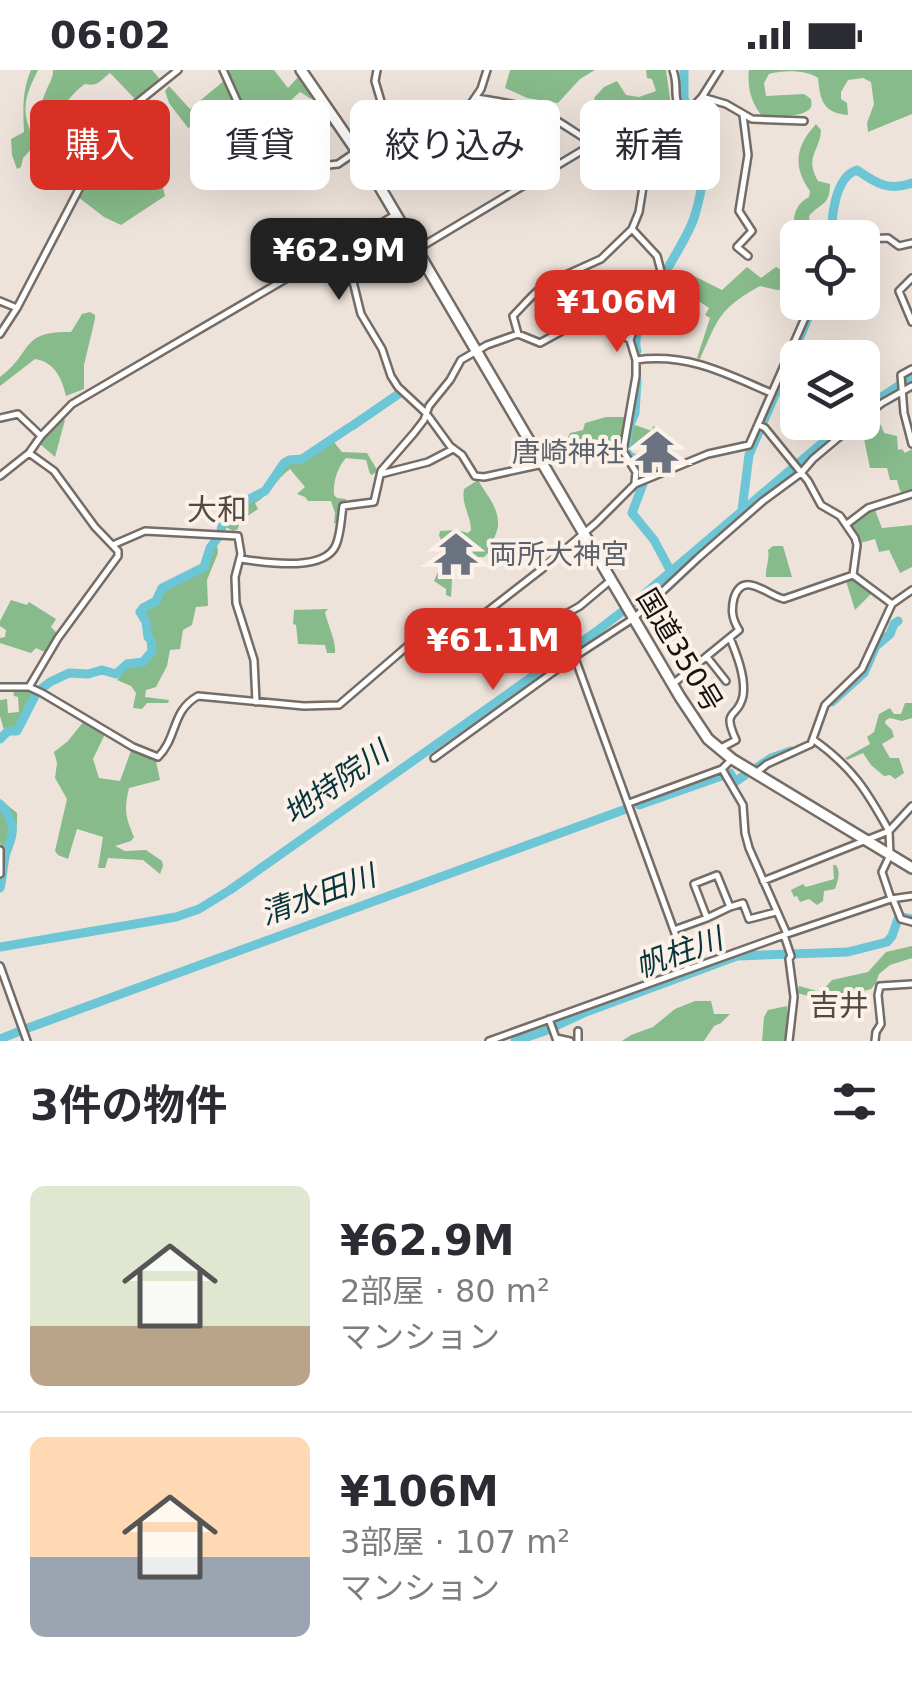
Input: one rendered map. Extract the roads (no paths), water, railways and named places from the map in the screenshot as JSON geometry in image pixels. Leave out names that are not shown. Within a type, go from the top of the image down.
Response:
[{"type":"highway","name":"国道350号","points":[[301,70],[350,141]]},
{"type":"highway","name":"国道350号","points":[[381,190],[698,726],[732,760],[912,868]]},
{"type":"street","points":[[0,334],[100,149],[132,107],[178,70]]},
{"type":"street","points":[[224,70],[237,100]]},
{"type":"street","points":[[377,70],[375,80],[381,100]]},
{"type":"street","points":[[475,100],[487,70]]},
{"type":"street","points":[[673,70],[675,100]]},
{"type":"street","points":[[699,100],[719,70]]},
{"type":"street","points":[[702,97],[752,118],[804,121]]},
{"type":"street","points":[[477,98],[542,112],[580,136]]},
{"type":"street","points":[[743,115],[748,155],[738,211],[752,231],[737,247],[748,256]]},
{"type":"street","points":[[416,250],[580,152]]},
{"type":"street","points":[[518,334],[513,316],[541,288],[553,278],[601,259],[632,230],[643,190]]},
{"type":"street","points":[[0,476],[29,452],[72,404],[396,214]]},
{"type":"street","points":[[632,230],[657,256],[662,275],[642,307],[630,340],[636,360],[634,396],[623,450],[641,482]]},
{"type":"street","points":[[880,238],[888,238],[898,246],[912,244]]},
{"type":"street","points":[[344,245],[362,314],[382,349],[391,376],[426,413],[453,450],[462,455],[475,476],[542,464]]},
{"type":"street","points":[[912,278],[899,291],[912,322]]},
{"type":"street","points":[[0,301],[17,308]]},
{"type":"street","points":[[240,559],[292,565],[331,552],[338,541],[344,506],[374,502],[379,475],[424,420],[462,360],[476,351],[518,334],[540,343],[591,315],[630,340]]},
{"type":"street","points":[[0,687],[28,688],[52,698],[133,747],[158,757],[167,746],[181,710],[194,698],[339,705],[410,642],[424,634],[466,628],[542,569],[641,482],[708,454],[750,445],[762,426],[804,320]]},
{"type":"street","points":[[636,360],[668,358],[702,364],[772,393]]},
{"type":"street","points":[[912,369],[901,375],[912,444]]},
{"type":"street","points":[[880,405],[912,386]]},
{"type":"street","points":[[0,418],[18,414],[41,436]]},
{"type":"street","points":[[762,426],[800,471],[821,505],[847,524],[857,545],[852,576]]},
{"type":"street","points":[[434,758],[633,616],[836,440]]},
{"type":"street","points":[[379,475],[428,462],[453,450]]},
{"type":"street","points":[[534,450],[623,450]]},
{"type":"street","points":[[28,688],[58,638],[118,556],[114,544],[95,526],[54,471],[29,452]]},
{"type":"street","points":[[847,524],[868,508],[912,494]]},
{"type":"street","points":[[114,544],[145,531],[234,534],[240,539],[236,603],[254,660],[256,702]]},
{"type":"street","points":[[852,576],[892,604]]},
{"type":"street","points":[[672,684],[739,630],[732,620],[734,600],[736,592],[746,584],[784,599],[852,576]]},
{"type":"street","points":[[536,648],[552,622],[580,606],[611,580]]},
{"type":"street","points":[[755,774],[814,740],[826,705],[862,669],[892,604],[912,590]]},
{"type":"street","points":[[720,750],[736,740],[730,716],[743,694],[730,638]]},
{"type":"street","points":[[574,657],[688,970]]},
{"type":"street","points":[[707,657],[726,681]]},
{"type":"street","points":[[814,740],[848,767],[878,810],[889,831],[890,854],[882,872],[900,918],[912,922]]},
{"type":"street","points":[[629,803],[724,772],[732,760]]},
{"type":"street","points":[[724,772],[743,804],[747,841],[786,935],[794,997],[789,1041]]},
{"type":"street","points":[[763,881],[889,831],[912,806]]},
{"type":"street","points":[[0,850],[0,874]]},
{"type":"street","points":[[707,918],[694,884],[717,875],[730,907]]},
{"type":"street","points":[[489,1041],[786,935],[892,899],[912,896]]},
{"type":"street","points":[[674,930],[743,903],[749,919],[776,912]]},
{"type":"street","points":[[0,966],[27,1041]]},
{"type":"street","points":[[875,1041],[881,1024],[880,986],[912,984]]},
{"type":"street","points":[[549,1019],[556,1037],[574,1041],[578,1031]]},
{"type":"waterway","points":[[684,70],[685,100]]},
{"type":"waterway","points":[[832,220],[839,189],[857,170],[890,186],[912,183]]},
{"type":"waterway","points":[[637,351],[640,322],[688,232],[701,190]]},
{"type":"waterway","points":[[742,510],[749,455],[807,320]]},
{"type":"waterway","name":"地持院川","points":[[880,398],[912,377]]},
{"type":"waterway","points":[[637,381],[635,413],[626,449],[641,468],[643,484],[632,513],[654,540],[670,570]]},
{"type":"waterway","points":[[352,426],[400,393]]},
{"type":"waterway","points":[[221,531],[223,520],[234,507],[265,491],[284,463],[302,459],[350,427]]},
{"type":"waterway","name":"地持院川","points":[[0,947],[176,917],[199,909],[230,890],[597,631],[826,440]]},
{"type":"waterway","points":[[41,689],[69,673],[102,670],[116,674],[127,664],[143,662],[152,651],[140,612],[156,601],[162,588],[204,567],[219,536]]},
{"type":"waterway","name":"清水田川","points":[[832,702],[864,673],[876,646],[898,621]]},
{"type":"waterway","points":[[0,739],[8,731],[17,731],[36,694]]},
{"type":"waterway","name":"清水田川","points":[[755,769],[791,751]]},
{"type":"waterway","name":"清水田川","points":[[639,805],[730,773],[735,782],[745,775]]},
{"type":"waterway","points":[[0,804],[12,828],[0,888]]},
{"type":"waterway","name":"清水田川","points":[[28,1028],[626,809]]},
{"type":"waterway","name":"帆柱川","points":[[515,1041],[737,956],[848,952],[887,942],[898,919],[912,919]]},
{"type":"waterway","name":"清水田川","points":[[0,1039],[20,1031]]},
{"type":"place","name":"唐崎神社","points":[[657,452]]},
{"type":"place","name":"両所大神宮","points":[[456,554]]},
{"type":"district","name":"大和","points":[[217,510]]},
{"type":"district","name":"吉井","points":[[839,1006]]}]
